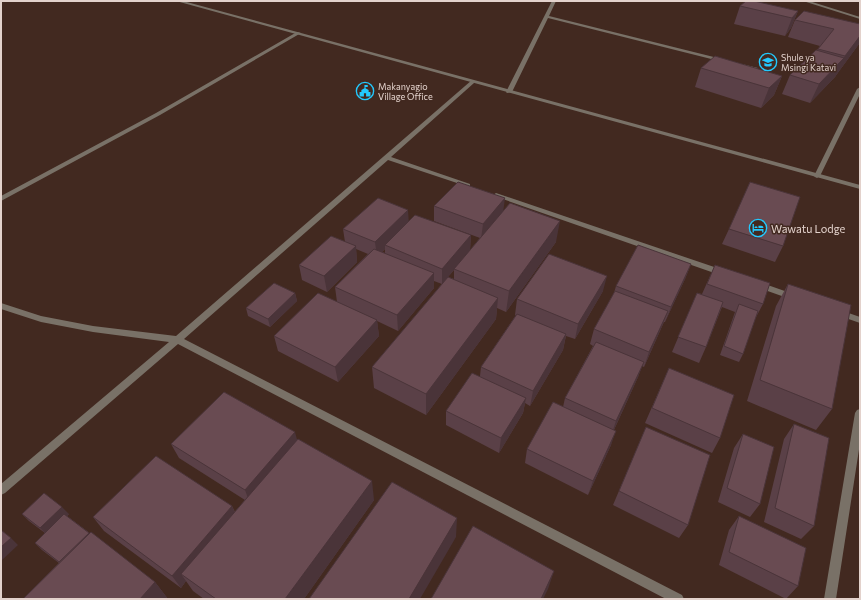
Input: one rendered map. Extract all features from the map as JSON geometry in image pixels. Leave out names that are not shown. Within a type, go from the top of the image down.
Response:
[{"type":"street","points":[[178,1],[860,187]]},
{"type":"street","points":[[508,92],[554,1]]},
{"type":"street","points":[[806,1],[860,18]]},
{"type":"street","points":[[547,17],[755,68]]},
{"type":"street","points":[[1,199],[158,114],[299,33]]},
{"type":"street","points":[[1,490],[178,340],[388,158],[472,82]]},
{"type":"street","points":[[817,176],[860,89]]},
{"type":"street","points":[[388,158],[732,276]]},
{"type":"street","points":[[755,284],[800,300]]},
{"type":"street","points":[[1,306],[41,319],[78,326],[178,340],[678,599]]},
{"type":"street","points":[[830,310],[860,320]]},
{"type":"street","points":[[830,599],[860,413]]},
{"type":"building","points":[[746,1],[754,1],[798,11],[792,18],[740,6]]},
{"type":"building","points":[[804,11],[860,24],[860,36],[845,56],[818,49],[834,29],[795,20]]},
{"type":"building","points":[[816,50],[844,58],[819,84],[790,75]]},
{"type":"building","points":[[715,56],[782,76],[769,88],[701,68]]},
{"type":"building","points":[[458,182],[505,198],[483,224],[434,206]]},
{"type":"building","name":"Wawatu Lodge","points":[[750,182],[800,197],[783,246],[729,229]]},
{"type":"building","points":[[378,198],[408,210],[375,242],[343,229]]},
{"type":"building","points":[[510,203],[560,221],[509,291],[454,269]]},
{"type":"building","points":[[415,215],[471,235],[442,269],[385,245]]},
{"type":"building","points":[[331,236],[356,246],[324,276],[299,265]]},
{"type":"building","points":[[638,245],[691,264],[671,307],[616,286]]},
{"type":"building","points":[[374,249],[434,273],[397,315],[335,287]]},
{"type":"building","points":[[549,254],[607,276],[578,324],[517,299]]},
{"type":"building","points":[[715,265],[770,283],[763,304],[707,284]]},
{"type":"building","points":[[448,277],[498,298],[426,394],[372,367]]},
{"type":"building","points":[[274,283],[295,293],[268,319],[246,308]]},
{"type":"building","points":[[788,284],[851,305],[832,409],[760,380]]},
{"type":"building","points":[[615,291],[668,311],[649,352],[594,329]]},
{"type":"building","points":[[318,293],[377,320],[335,367],[274,336]]},
{"type":"building","points":[[697,293],[723,302],[706,347],[678,337]]},
{"type":"building","points":[[739,304],[758,311],[743,354],[724,346]]},
{"type":"building","points":[[517,314],[566,334],[533,391],[481,367]]},
{"type":"building","points":[[596,342],[644,362],[616,421],[565,398]]},
{"type":"building","points":[[669,368],[734,395],[720,438],[652,408]]},
{"type":"building","points":[[472,373],[526,398],[501,438],[446,411]]},
{"type":"building","points":[[224,392],[295,432],[245,490],[171,444]]},
{"type":"building","points":[[553,402],[616,431],[593,481],[527,449]]},
{"type":"building","points":[[794,424],[829,438],[814,526],[775,508]]},
{"type":"building","points":[[646,427],[710,455],[688,525],[619,491]]},
{"type":"building","points":[[743,434],[774,447],[760,504],[727,488]]},
{"type":"building","points":[[298,439],[372,481],[285,599],[216,599],[181,574]]},
{"type":"building","points":[[156,456],[232,506],[172,576],[93,517]]},
{"type":"building","points":[[392,482],[457,518],[409,599],[309,599]]},
{"type":"building","points":[[44,493],[62,507],[40,528],[22,514]]},
{"type":"building","points":[[64,514],[89,533],[59,562],[35,543]]},
{"type":"building","points":[[739,516],[806,548],[798,586],[729,552]]},
{"type":"building","points":[[473,526],[554,571],[541,599],[431,599]]},
{"type":"building","points":[[1,530],[11,538],[1,547]]},
{"type":"building","points":[[91,532],[155,582],[140,599],[23,599]]},
{"type":"place","name":"Shule ya Msingi Katavi","points":[[768,62]]},
{"type":"place","name":"Makanyagio Village Office","points":[[365,91]]},
{"type":"place","name":"Wawatu Lodge","points":[[758,228]]}]
